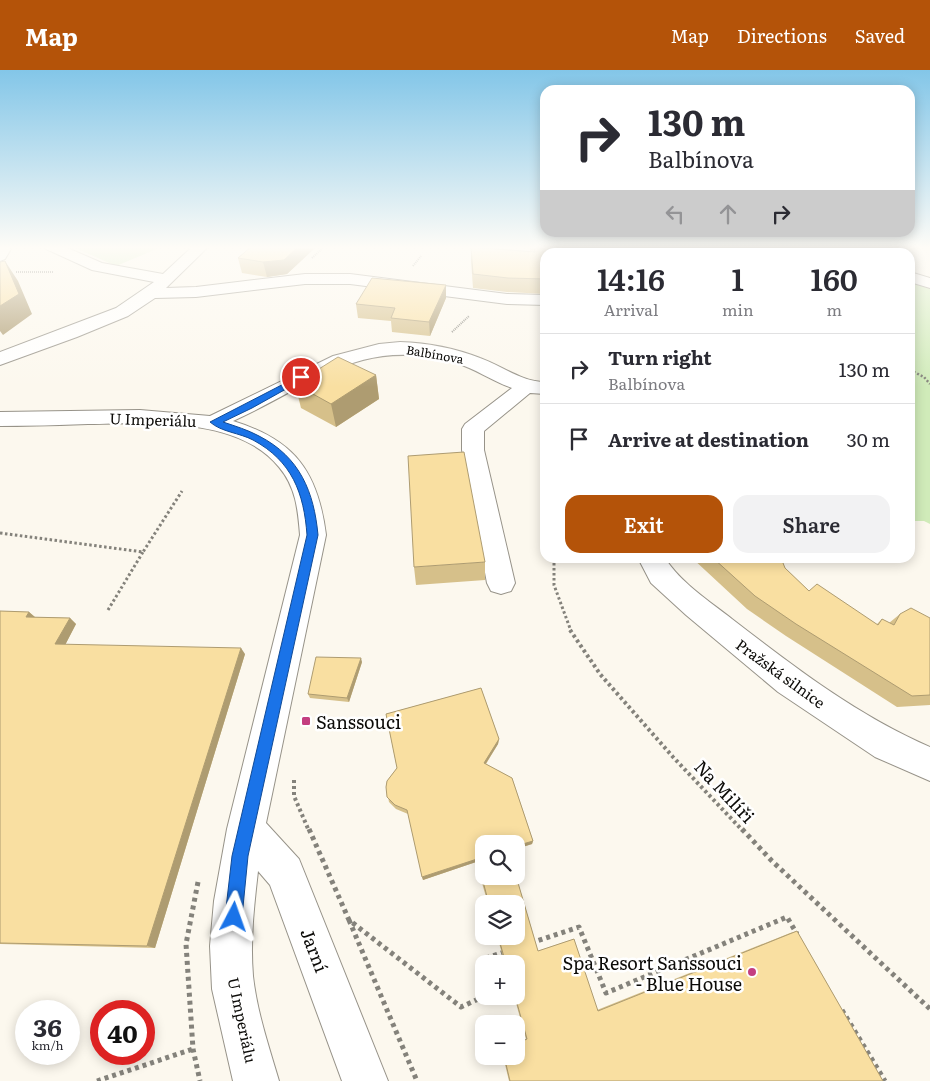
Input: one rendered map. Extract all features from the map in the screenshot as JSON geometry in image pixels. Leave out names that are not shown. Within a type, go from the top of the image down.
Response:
[{"type":"street","points":[[0,359],[122,312],[152,293]]},
{"type":"street","points":[[461,293],[507,299],[540,300]]},
{"type":"street","name":"Balbínova","points":[[215,422],[249,406],[325,364],[362,352],[382,349],[423,350],[466,359],[536,386]]},
{"type":"street","points":[[501,582],[473,450],[473,429],[536,386]]},
{"type":"street","name":"U Imperiálu","points":[[0,419],[166,417],[215,422],[256,438],[286,459],[302,484],[311,510],[313,535],[240,856],[234,901],[232,976],[243,1033],[256,1081]]},
{"type":"street","name":"Pražská silnice","points":[[654,563],[661,574],[696,608],[789,682],[887,745],[930,764]]},
{"type":"street","name":"Jarní","points":[[246,829],[285,873],[366,1081]]},
{"type":"path","points":[[915,372],[924,377],[930,384]]},
{"type":"path","points":[[108,610],[182,491]]},
{"type":"path","points":[[0,533],[143,552]]},
{"type":"path","name":"Na Milíři","points":[[554,563],[554,585],[569,629],[600,674],[673,756],[772,861],[930,1009]]},
{"type":"path","points":[[294,778],[294,796],[417,1081]]},
{"type":"path","points":[[199,880],[186,944],[193,1049],[200,1081]]},
{"type":"path","points":[[527,944],[579,927],[606,992],[787,918],[802,942]]},
{"type":"path","points":[[349,920],[461,1007],[475,1001]]},
{"type":"path","points":[[495,955],[509,950]]},
{"type":"path","points":[[841,1007],[885,1081]]},
{"type":"path","points":[[97,1081],[193,1049]]},
{"type":"green space","points":[[915,293],[930,293],[930,524],[924,521],[915,521]]},
{"type":"building","points":[[0,293],[19,293],[19,294],[0,306]]},
{"type":"building","points":[[363,293],[442,293],[429,322],[391,318],[395,308],[356,304]]},
{"type":"building","points":[[338,357],[376,375],[331,404],[295,384]]},
{"type":"building","points":[[464,452],[485,562],[414,567],[408,456]]},
{"type":"building","points":[[719,563],[783,563],[785,568],[809,591],[817,584],[878,625],[882,619],[894,625],[900,614],[911,608],[930,618],[930,695],[912,696],[796,624],[755,596]]},
{"type":"building","points":[[0,611],[29,612],[26,617],[70,618],[55,644],[241,648],[147,946],[0,943]]},
{"type":"building","points":[[316,657],[361,658],[347,698],[308,694]]},
{"type":"building","points":[[481,688],[499,739],[484,763],[512,778],[533,841],[525,843],[525,835],[475,835],[475,860],[422,877],[407,810],[395,805],[387,797],[387,781],[397,768],[386,714]]},
{"type":"building","points":[[484,885],[519,885],[522,895],[487,895]]},
{"type":"building","points":[[525,907],[538,951],[574,939],[598,1011],[797,931],[883,1081],[510,1081],[506,1065],[525,1065],[525,1040],[527,1039],[525,1015],[520,1015],[518,1005],[525,1005],[525,955],[503,955],[501,945],[525,945]]},
{"type":"place","name":"Sanssouci","points":[[306,721]]},
{"type":"place","name":"Spa Resort Sanssouci - Blue House","points":[[752,972]]},
{"type":"route","points":[[234,917],[234,901],[240,856],[313,535],[311,510],[302,484],[286,459],[256,438],[215,422],[249,406],[301,377]]}]
